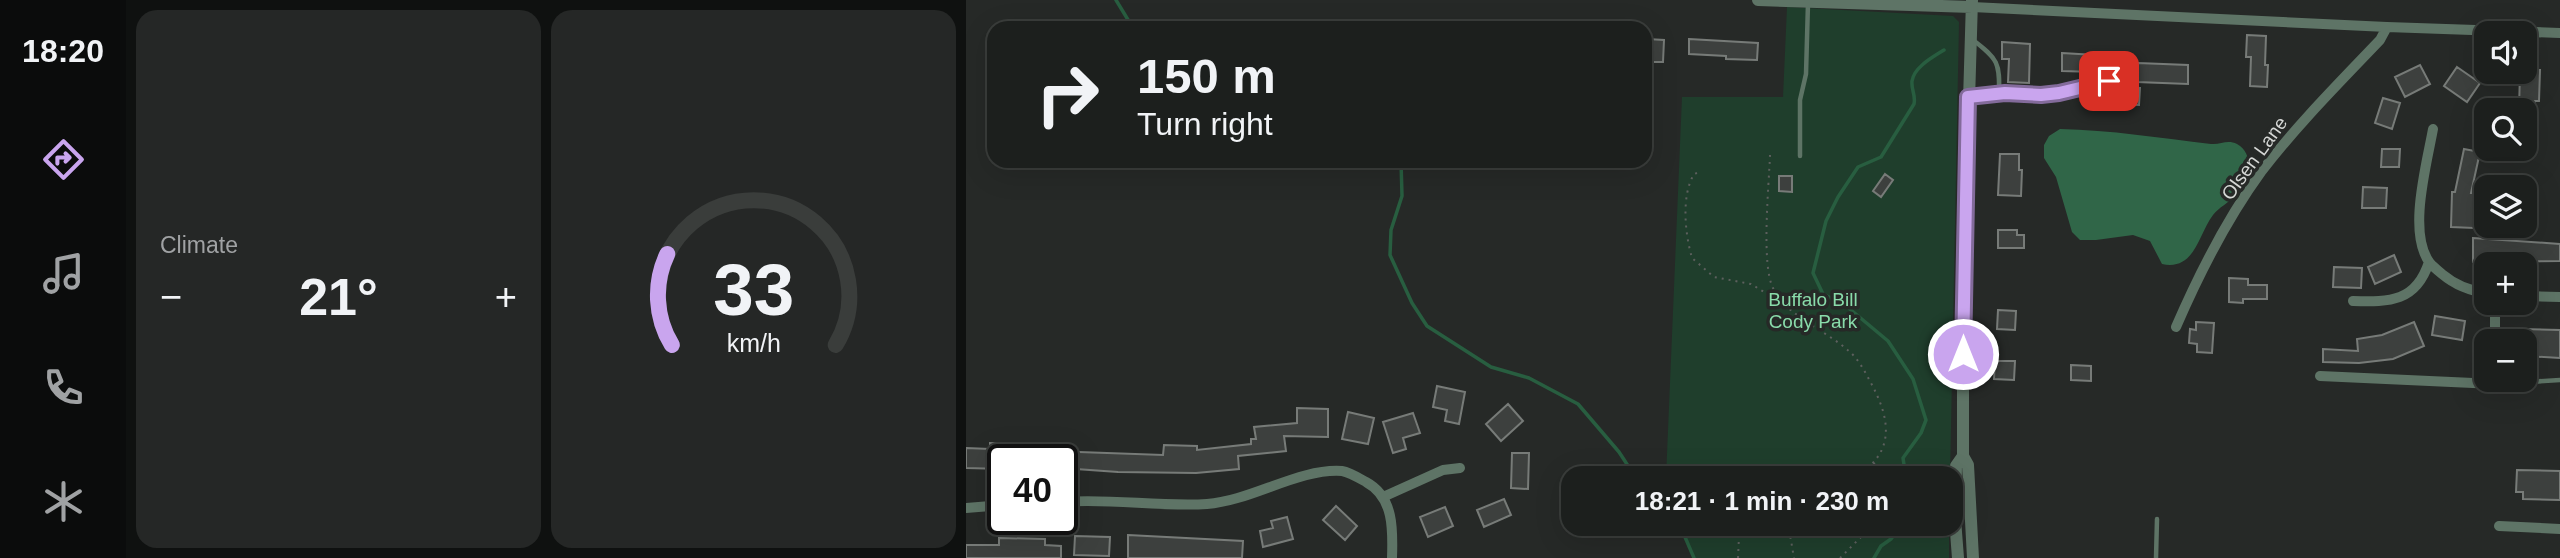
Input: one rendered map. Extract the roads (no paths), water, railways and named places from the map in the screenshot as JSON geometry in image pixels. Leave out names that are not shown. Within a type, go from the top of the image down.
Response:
[{"type":"street","points":[[1758,0],[1972,3],[2387,27],[2560,33]]},
{"type":"street","points":[[1958,558],[1955,519],[1956,466],[1962,456],[1963,302],[1972,3]]},
{"type":"street","name":"Olsen Lane","points":[[2176,327],[2199,276],[2260,174],[2297,128],[2380,40],[2387,27]]},
{"type":"street","points":[[2433,129],[2419,215],[2419,234],[2429,262],[2449,280],[2474,292]]},
{"type":"street","points":[[2353,300],[2384,302],[2414,290],[2423,279],[2429,262]]},
{"type":"street","points":[[2537,296],[2560,297]]},
{"type":"street","points":[[2320,376],[2474,381]]},
{"type":"street","points":[[1962,456],[1968,465],[1973,558]]},
{"type":"street","points":[[1383,497],[1443,470],[1460,468]]},
{"type":"street","points":[[1078,501],[1208,504],[1244,497],[1318,472],[1344,471],[1374,486],[1383,497],[1390,514],[1392,558]]},
{"type":"street","points":[[966,508],[987,506]]},
{"type":"street","points":[[2499,526],[2560,529]]},
{"type":"lane","points":[[1800,156],[1800,100],[1806,74],[1808,2]]},
{"type":"lane","points":[[1970,38],[1997,61],[2000,70],[1999,93]]},
{"type":"lane","points":[[1968,97],[1999,93],[2059,93],[2133,75]]},
{"type":"lane","points":[[2537,381],[2560,380]]},
{"type":"lane","points":[[2155,558],[2157,519]]},
{"type":"waterway","points":[[1116,0],[1129,21]]},
{"type":"waterway","points":[[1904,466],[1903,458],[1921,433],[1926,420],[1913,379],[1888,341],[1845,305],[1823,294],[1813,273],[1826,221],[1838,197],[1858,167],[1881,157],[1914,104],[1913,76],[1925,63],[1944,50]]},
{"type":"waterway","points":[[1401,168],[1402,196],[1391,230],[1390,255],[1412,303],[1427,326],[1491,367],[1529,378],[1578,404],[1628,466]]},
{"type":"waterway","points":[[1685,536],[1694,558]]},
{"type":"waterway","points":[[1874,558],[1881,546],[1893,536]]},
{"type":"park label","name":"Buffalo Bill Cody Park","points":[[1813,310]]}]
